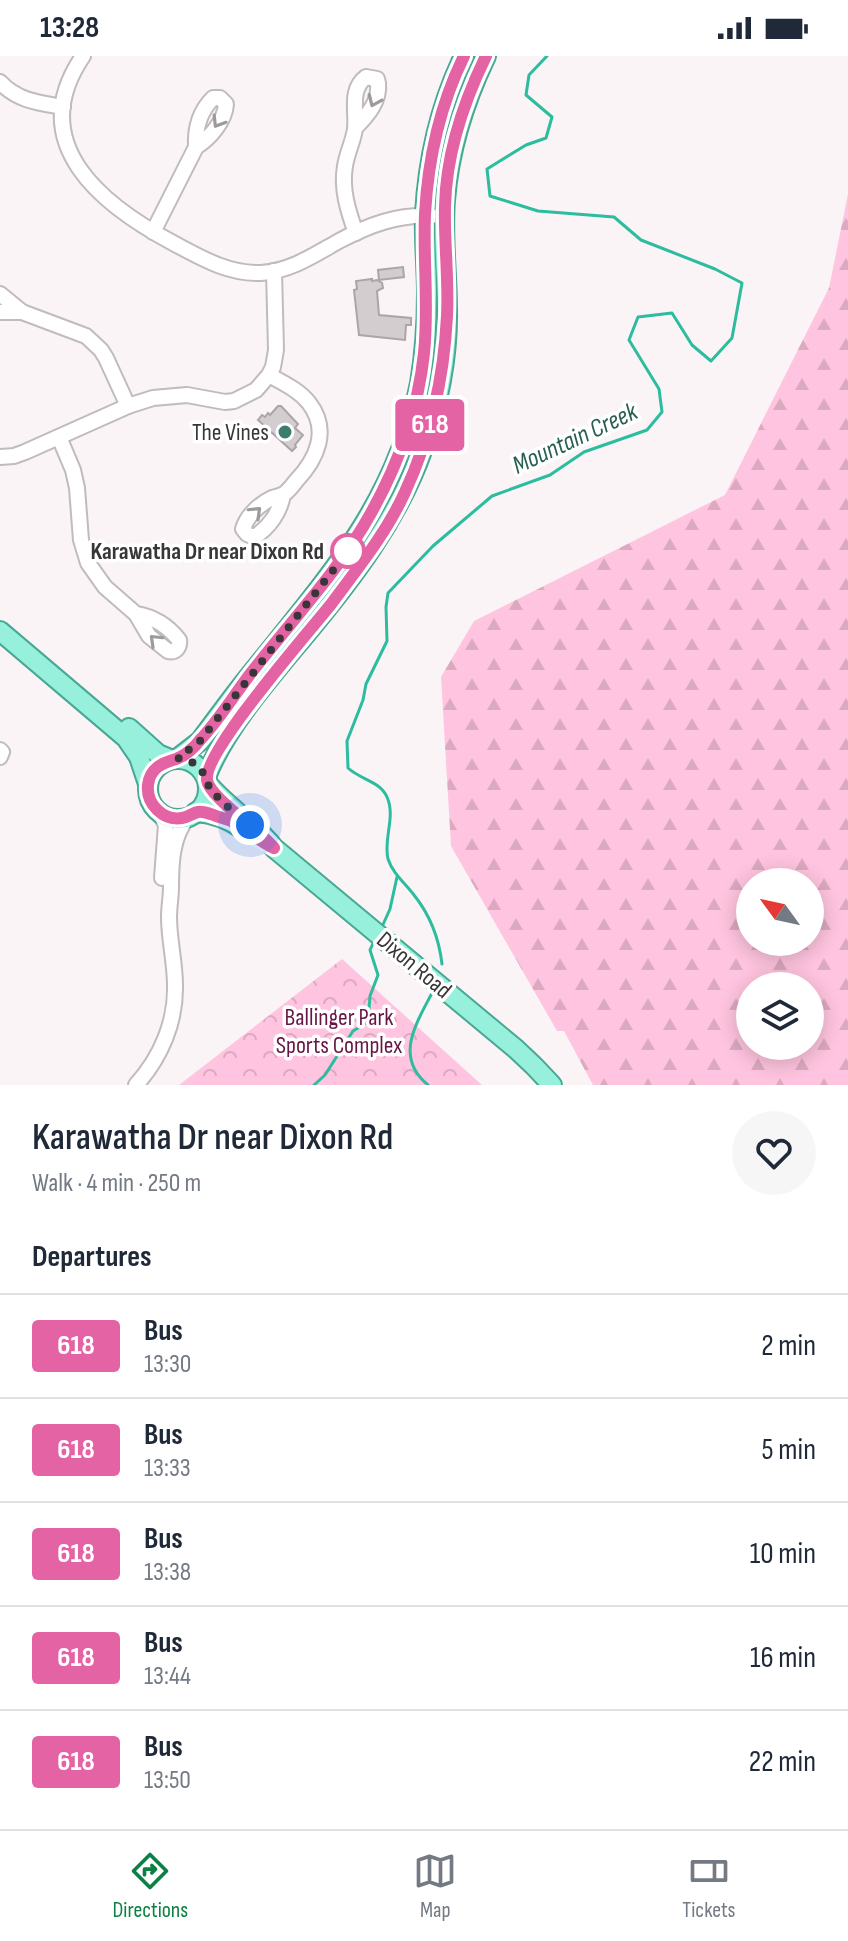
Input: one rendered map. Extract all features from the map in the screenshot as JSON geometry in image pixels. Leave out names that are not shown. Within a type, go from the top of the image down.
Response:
[{"type":"main road","points":[[464,56],[449,91],[430,164],[425,215],[425,342],[413,415],[402,449],[352,546],[323,584],[200,741],[157,767],[151,775],[148,784],[151,803],[159,812],[174,819],[192,815],[205,801],[207,781],[217,752],[380,535],[413,474],[432,419],[444,361],[447,313],[445,216],[450,160],[459,123],[486,56]]},
{"type":"main road","points":[[0,631],[45,668],[117,718],[158,754],[197,765],[207,781]]},
{"type":"main road","points":[[45,668],[57,682],[130,742],[148,784]]},
{"type":"main road","name":"Dixon Road","points":[[207,781],[230,808],[274,848],[516,1049],[552,1085]]},
{"type":"main road","name":"Dixon Road","points":[[192,815],[207,813],[233,822],[274,848]]},
{"type":"street","points":[[83,56],[68,81],[63,107],[66,142],[76,165],[104,198],[153,232],[221,267],[246,272],[274,271],[301,263],[376,224],[397,218],[445,216]]},
{"type":"street","points":[[0,82],[27,100],[63,107]]},
{"type":"street","points":[[355,128],[345,166],[344,185],[346,203],[356,233]]},
{"type":"street","points":[[153,232],[196,147]]},
{"type":"street","points":[[0,457],[25,452],[153,398],[176,395],[225,402],[256,390],[273,367],[276,350],[274,271]]},
{"type":"street","points":[[0,294],[22,312],[78,332],[94,343],[106,358],[128,406]]},
{"type":"street","points":[[0,312],[22,312]]},
{"type":"street","points":[[269,375],[300,394],[314,410],[319,425],[315,456],[283,495]]},
{"type":"street","points":[[59,437],[75,479],[81,540],[88,563],[105,587],[136,614]]},
{"type":"street","points":[[0,750],[0,757]]},
{"type":"street","points":[[159,812],[166,825],[162,876],[164,902],[169,917]]},
{"type":"street","points":[[136,1085],[164,1046],[171,1021],[175,987],[169,917],[174,845],[179,827],[192,815]]},
{"type":"green space","points":[[848,194],[848,1085],[593,1085],[564,1031],[557,1031],[451,846],[441,677],[474,621],[725,495],[829,288]]},
{"type":"green space","name":"Ballinger Park Sports Complex","points":[[342,959],[482,1085],[179,1085]]},
{"type":"building","points":[[403,267],[404,277],[379,280],[378,270]]},
{"type":"building","points":[[372,279],[382,283],[383,288],[377,291],[379,315],[411,318],[411,325],[406,325],[405,340],[359,335],[354,290],[357,289],[356,281]]},
{"type":"building","name":"The Vines","points":[[278,406],[298,424],[295,428],[303,435],[292,451],[258,420],[262,415],[270,415]]},
{"type":"waterway","name":"Mountain Creek","points":[[442,964],[429,919],[388,859],[390,812],[387,797],[380,787],[348,768],[347,741],[366,684],[387,641],[388,593],[433,546],[492,496],[550,475],[584,452],[647,430],[662,412],[659,389],[629,340],[638,317],[672,313],[692,345],[711,361],[732,338],[742,283],[641,240],[614,217],[538,211],[490,196],[487,169],[526,145],[546,138],[552,117],[526,95],[529,75],[547,56]]},
{"type":"waterway","points":[[381,929],[390,909],[397,877]]},
{"type":"waterway","points":[[314,1085],[325,1075],[353,1031],[368,1022],[370,996],[378,975],[370,950],[375,939]]},
{"type":"waterway","name":"Mountain Creek","points":[[428,1085],[418,1074],[410,1052],[415,1028],[432,993]]},
{"type":"bus line","name":"618","points":[[464,56],[449,91],[430,164],[425,215],[427,294],[424,352],[413,415],[402,449],[371,514],[352,546],[323,584],[200,741],[178,758],[163,762],[151,775],[148,794],[151,803],[165,816],[174,819],[196,812],[207,813],[233,822],[274,848],[215,793],[206,777],[217,752],[252,702],[330,605],[380,535],[403,497],[423,449],[444,361],[447,313],[445,209],[450,160],[459,123],[486,56]]},
{"type":"place","name":"The Vines","points":[[285,432]]},
{"type":"place","name":"Karawatha Dr near Dixon Rd","points":[[348,551]]},
{"type":"route","points":[[250,825],[215,793],[197,765],[178,758],[200,741],[352,546],[348,551]]}]
